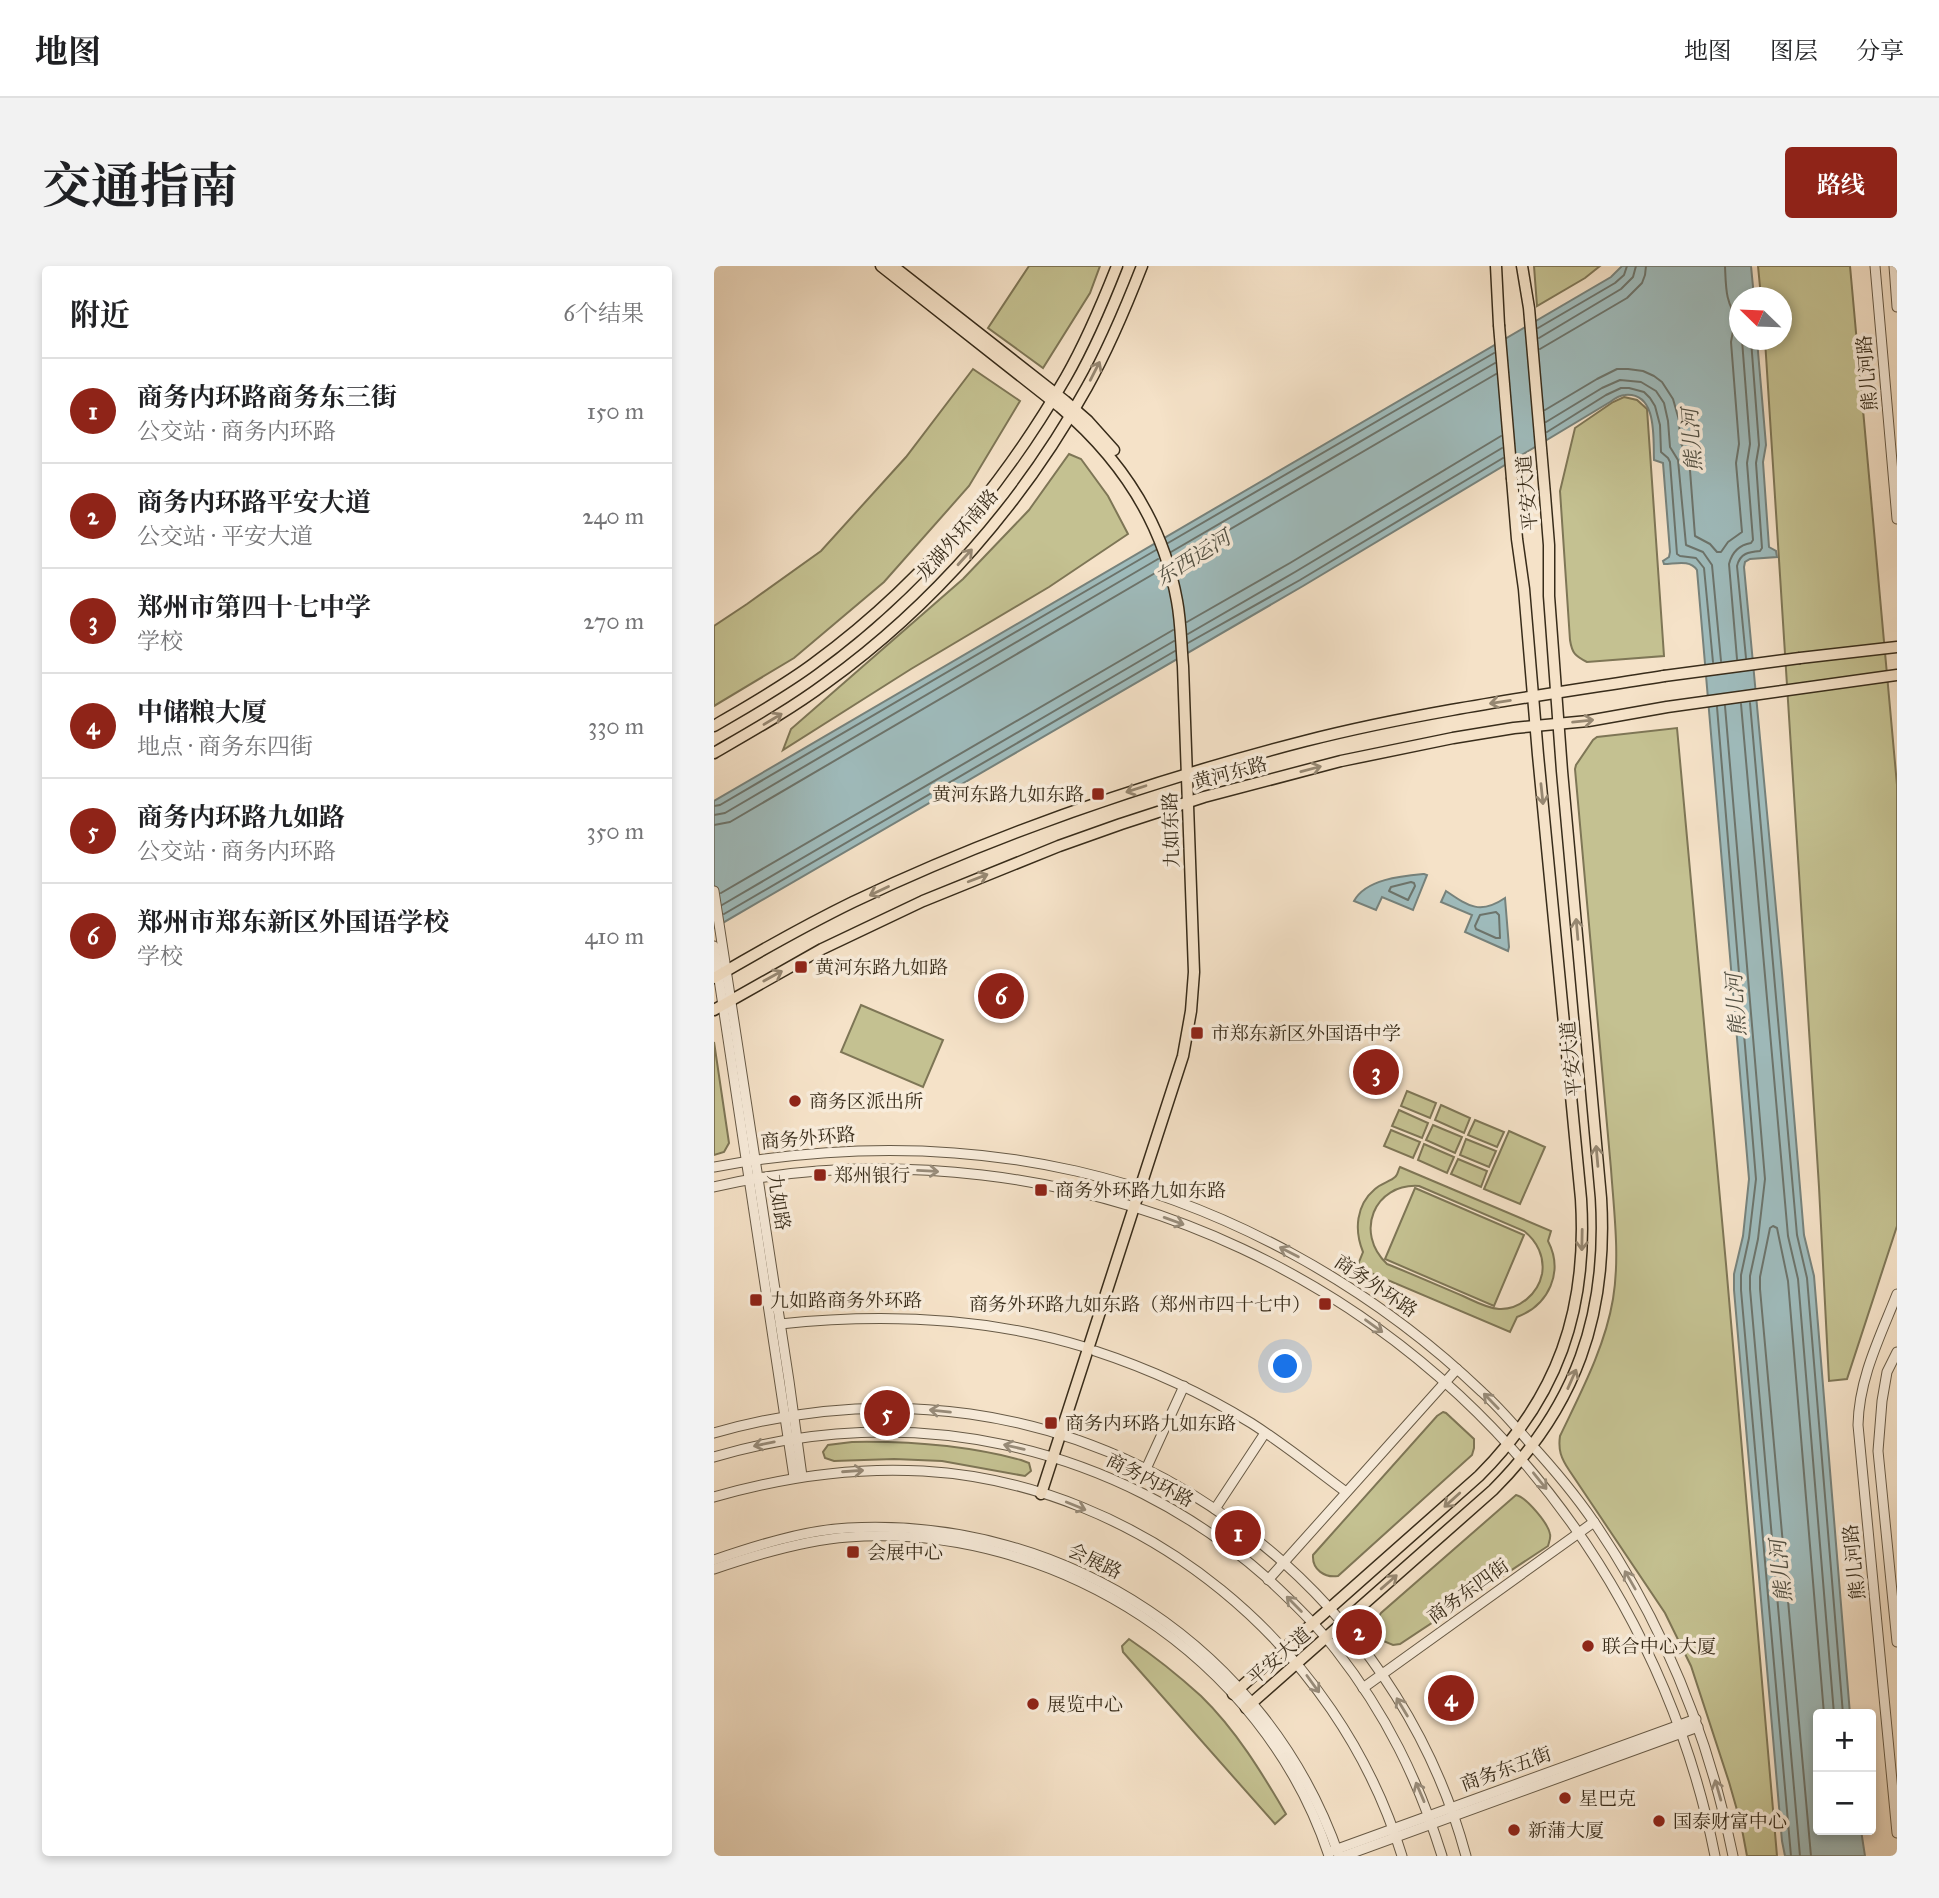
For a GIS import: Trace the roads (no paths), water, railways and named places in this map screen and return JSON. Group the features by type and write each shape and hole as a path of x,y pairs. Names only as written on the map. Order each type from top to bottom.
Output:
{"main road":[{"name":"九如东路","path":"881,266 1054,397"},
{"name":"九如东路","path":"893,266 1072,412 1114,461 1154,522 1166,556 1177,602 1187,670 1194,972 1191,1011 1183,1056 1143,1191 1045,1495"},
{"name":"龙湖外环南路","path":"714,726 814,663 890,600 940,550 1018,453 1054,397 1092,326 1117,266"},
{"name":"龙湖外环南路","path":"714,753 791,708 828,682 906,617 957,566 1037,466 1072,412 1113,336 1142,266"},
{"name":"平安大道","path":"1236,1691 1479,1476 1508,1446 1542,1396 1565,1343 1578,1290 1583,1237 1581,1199 1512,479 1496,266"},
{"name":"平安大道","path":"1249,1706 1493,1490 1522,1460 1559,1406 1584,1350 1592,1322 1602,1261 1601,1198 1556,693 1542,460 1529,308 1522,266"},
{"name":"黄河东路","path":"720,974 809,924 912,875 1049,820 1190,772 1335,734 1448,710 1664,676 1897,647"},
{"name":"黄河东路","path":"723,1005 822,949 923,901 1059,846 1191,801 1312,768 1453,738 1588,721 1897,675"}],"street":[{"name":"熊儿河路","path":"1875,266 1892,400 1897,519"},
{"path":"1894,266 1897,307"},
{"name":"九如路","path":"714,891 721,938 720,974"},
{"name":"九如路","path":"714,946 751,1160 790,1416"},
{"name":"商务外环路","path":"714,1167 751,1160 864,1150 958,1153 1052,1166 1104,1178 1225,1222 1307,1261 1382,1309 1457,1368 1484,1393 1547,1461 1594,1522 1623,1568 1680,1680 1697,1723 1724,1814 1733,1856"},
{"name":"商务外环路","path":"714,1186 824,1171 864,1170 956,1172 1049,1185 1137,1208 1228,1242 1298,1277 1371,1324 1472,1406 1540,1480 1579,1532 1644,1644 1680,1729 1707,1818 1715,1856"},
{"name":"九如路","path":"753,1179 780,1324 798,1477"},
{"name":"熊儿河路","path":"1897,1294 1866,1372 1859,1401 1858,1425 1897,1833"},
{"path":"780,1324 877,1317 942,1320 1033,1333 1092,1349 1214,1401 1265,1433 1346,1492"},
{"name":"熊儿河路","path":"1897,1353 1887,1372 1878,1451 1897,1642"},
{"path":"1268,1580 1457,1368"},
{"path":"1146,1469 1184,1387"},
{"path":"714,1433 790,1416 860,1409 929,1410 993,1418 1064,1436 1146,1469 1244,1529 1284,1562 1343,1622 1382,1675 1421,1741 1444,1790 1466,1856"},
{"name":"商务内环路","path":"714,1457 793,1439 861,1432 927,1433 979,1439 1057,1458 1104,1475 1153,1498 1213,1535 1268,1580 1326,1638 1363,1688 1401,1751 1442,1856"},
{"path":"1215,1509 1265,1433"},
{"path":"714,1497 798,1477 863,1470 924,1471 972,1477 1045,1495 1115,1522 1175,1556 1227,1595 1264,1628 1297,1663 1347,1733 1371,1777 1402,1856"},
{"name":"商务东四街","path":"1363,1688 1594,1522"},
{"name":"会展路","path":"714,1560 770,1543 847,1528 904,1528 976,1537 1018,1548 1080,1572 1156,1614 1189,1640 1236,1691 1249,1706 1303,1793 1335,1854"},
{"name":"会展路","path":"714,1569 772,1551 847,1537 903,1537 974,1545 1047,1568 1129,1607 1175,1640 1236,1691"},
{"name":"商务东五街","path":"1335,1854 1697,1723"}],"water":[{"path":"1622,266 1751,266 1753,287 1729,287 1729,350 1758,350 1766,445 1763,462 1769,547 1776,551 1777,557 1750,559 1745,562 1744,567 1804,1235 1814,1276 1850,1709 1813,1709 1813,1835 1862,1835 1865,1856 1785,1856 1782,1841 1734,1290 1734,1274 1743,1236 1749,1179 1697,570 1690,564 1664,564 1663,561 1669,557 1670,552 1663,463 1654,460 1652,419 1643,401 1636,396 1615,398 1303,586 714,928 714,801 1611,277"},
{"path":"1427,875 1413,910 1382,897 1376,910 1354,901 1376,883"},
{"path":"1446,891 1461,901 1481,907 1505,898 1508,951 1465,932 1472,915 1441,902"}],"place":[{"name":"黄河东路九如东路","path":"1098,794"},
{"name":"黄河东路九如路","path":"801,967"},
{"name":"郑州市郑东新区外国语学校","path":"1001,996"},
{"name":"市郑东新区外国语中学","path":"1197,1033"},
{"name":"郑州市第四十七中学","path":"1376,1072"},
{"name":"商务区派出所","path":"795,1101"},
{"name":"郑州银行","path":"820,1175"},
{"name":"商务外环路九如东路","path":"1041,1190"},
{"name":"九如路商务外环路","path":"756,1300"},
{"name":"商务外环路九如东路（郑州市四十七中）","path":"1325,1304"},
{"name":"商务内环路九如路","path":"887,1413"},
{"name":"商务内环路九如东路","path":"1051,1423"},
{"name":"商务内环路商务东三街","path":"1238,1533"},
{"name":"会展中心","path":"853,1552"},
{"name":"商务内环路平安大道","path":"1359,1632"},
{"name":"联合中心大厦","path":"1588,1646"},
{"name":"中储粮大厦","path":"1451,1698"},
{"name":"展览中心","path":"1033,1704"},
{"name":"星巴克","path":"1565,1798"},
{"name":"国泰财富中心","path":"1659,1821"},
{"name":"新蒲大厦","path":"1514,1830"}],"water label":[{"name":"熊儿河","path":"1692,440"},
{"name":"东西运河","path":"1193,558"},
{"name":"熊儿河","path":"1736,1005"},
{"name":"熊儿河","path":"1781,1571"}]}
